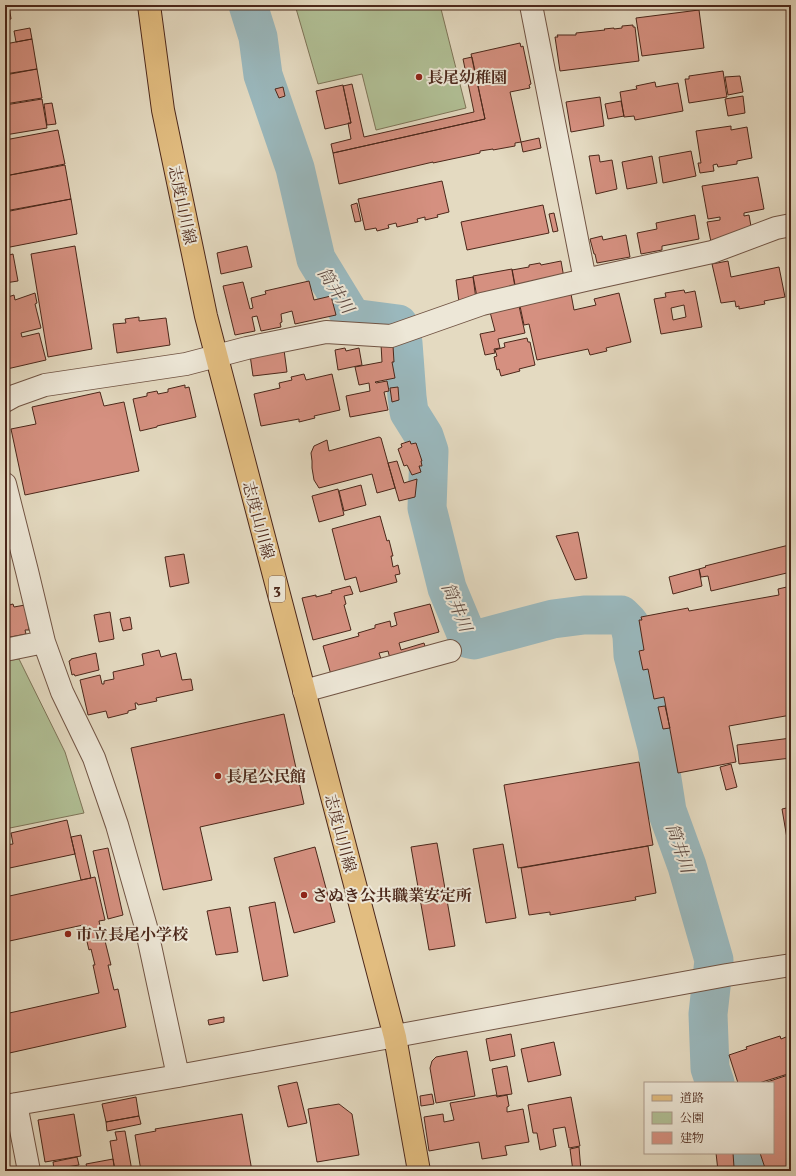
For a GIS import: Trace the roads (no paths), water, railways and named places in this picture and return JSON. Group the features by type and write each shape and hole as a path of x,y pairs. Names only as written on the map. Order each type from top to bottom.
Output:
{"main road":[{"name":"志度山川線","path":"149,5 163,110 206,316 395,1036 418,1171"}],"street":[{"path":"531,5 585,280"},
{"path":"5,401 14,396 45,385 186,364 326,332 391,336 482,304 712,252 776,228 791,225"},
{"path":"5,484 44,642 62,692 94,758 116,825 146,927 178,1076"},
{"path":"5,650 44,642"},
{"path":"304,691 450,651"},
{"path":"29,1171 10,1105 178,1076 727,975 791,966"}],"waterway":[{"name":"筒井川","path":"248,5 258,37 263,75 295,168 316,259 352,318 398,324 403,343 409,412 424,436 429,451 427,508 447,588 467,636 469,639 474,640 553,619 584,615 621,615 629,623 632,636 633,655 657,747 667,811 687,866 714,960 708,1014 710,1068 715,1082"},
{"name":"筒井川","path":"744,1154 751,1171"}],"place":[{"name":"長尾幼稚園","path":"419,77"},
{"name":"長尾公民館","path":"218,776"},
{"name":"さぬき公共職業安定所","path":"304,895"},
{"name":"市立長尾小学校","path":"68,934"}]}
